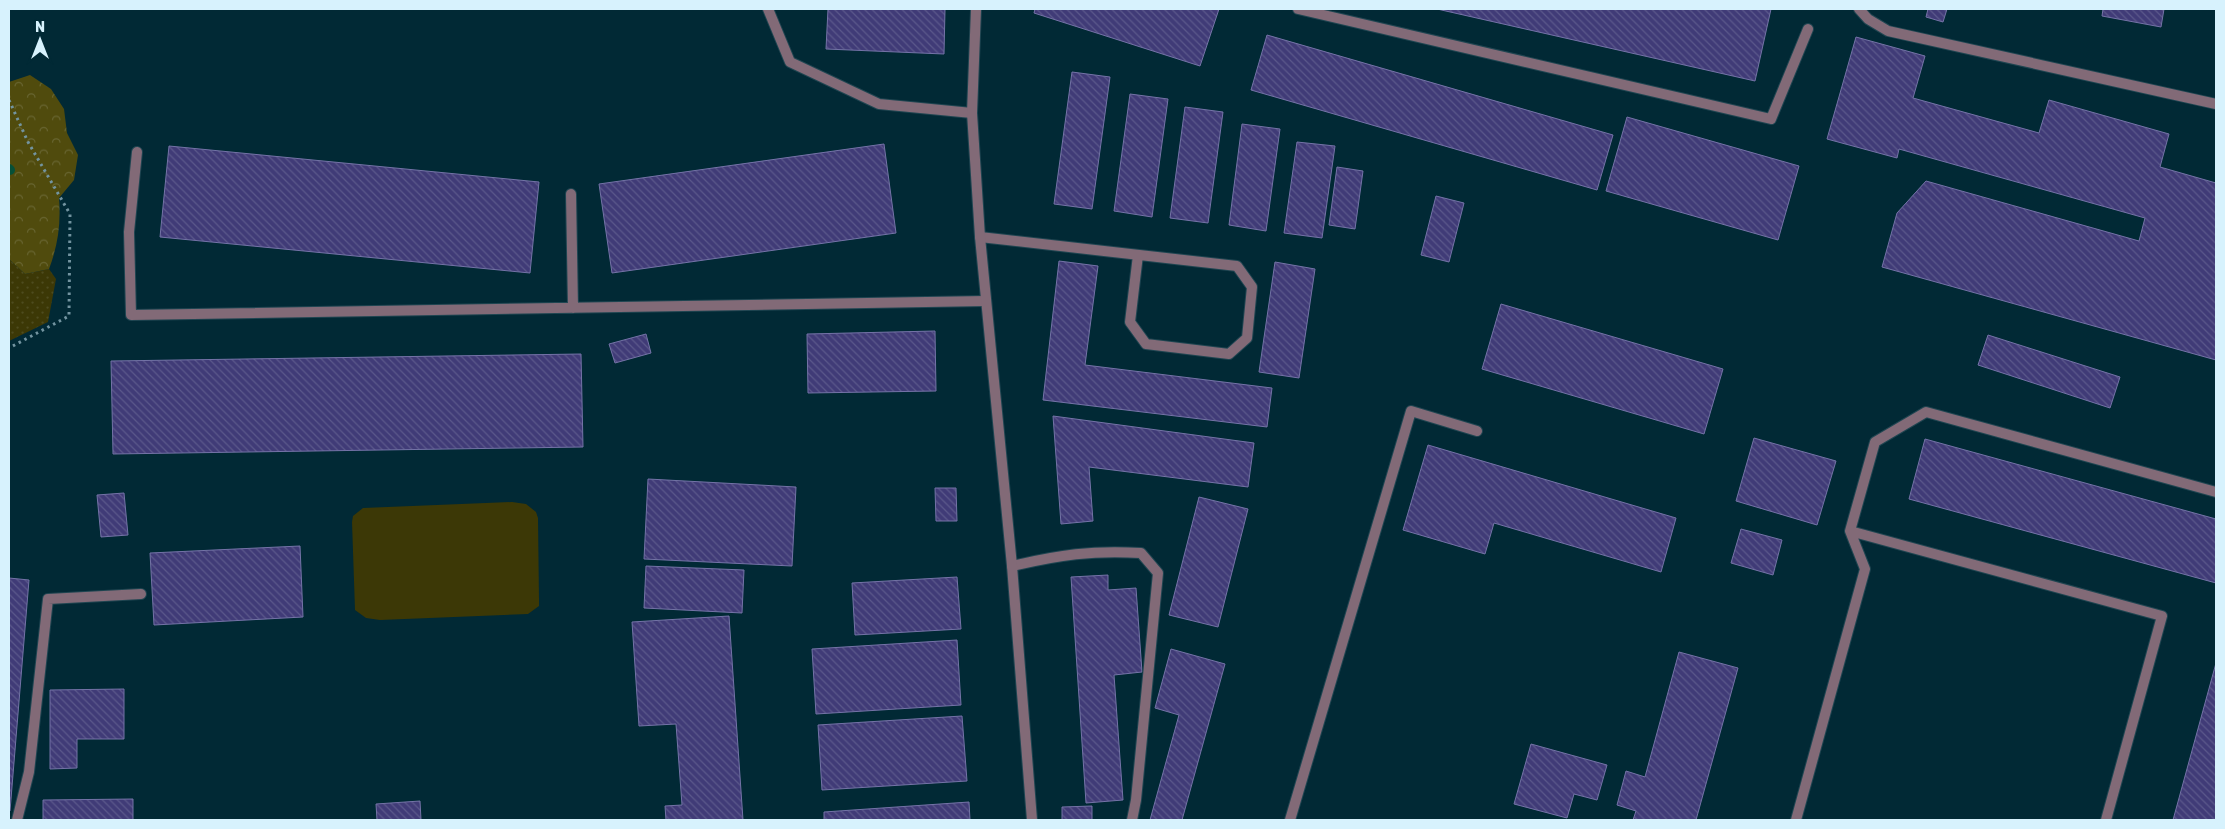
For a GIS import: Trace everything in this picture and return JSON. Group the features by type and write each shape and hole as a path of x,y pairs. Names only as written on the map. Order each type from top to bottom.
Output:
{"street":[{"path":"768,9 790,62 879,104 972,113"},
{"path":"976,9 972,113 980,236 1012,566 1032,820"},
{"path":"1298,9 1771,119 1808,29"},
{"path":"1858,9 1888,31 2216,104"},
{"path":"137,152 129,232 130,315 986,301"},
{"path":"571,194 573,308"},
{"path":"980,236 1237,266 1252,287 1247,338 1229,354 1146,344 1130,322 1138,255"},
{"path":"1290,820 1411,411 1476,431"},
{"path":"1796,820 1865,569 1850,530 1875,442 1926,412 2216,492"},
{"path":"1850,530 2162,616 2106,820"},
{"path":"1012,566 1063,554 1103,550 1141,553 1158,573 1136,800 1132,820"},
{"path":"17,820 29,772 48,598 141,594"}],"path":[{"path":"9,100 28,142 70,214 69,316 9,348"}],"shaded area":[{"path":"9,259 25,274 49,269 56,279 48,322 9,341"},
{"path":"512,502 526,504 536,512 538,518 539,606 528,614 380,620 366,618 355,610 352,522 353,516 363,508"}],"green space":[{"path":"30,75 51,89 64,109 67,133 78,155 74,180 59,198 60,217 58,234 49,269 25,274 9,259 9,82"}],"building":[{"path":"828,9 945,9 944,54 826,49"},
{"path":"1035,9 1219,9 1200,66 1034,13"},
{"path":"1437,9 1771,9 1755,81"},
{"path":"1928,9 1947,9 1943,22 1926,17"},
{"path":"2103,9 2164,9 2161,27 2102,16"},
{"path":"1267,35 1613,135 1597,190 1251,90"},
{"path":"1856,37 1925,56 1913,98 2039,133 2049,100 2169,134 2160,167 2216,183 2216,360 1882,267 1897,213 1926,181 2139,241 2145,218 1899,149 1897,158 1827,139"},
{"path":"1072,72 1110,77 1092,209 1054,204"},
{"path":"1130,94 1168,99 1152,217 1114,211"},
{"path":"1185,107 1223,112 1208,223 1170,218"},
{"path":"1627,117 1799,166 1778,240 1606,191"},
{"path":"1242,124 1280,129 1266,231 1229,225"},
{"path":"1297,142 1335,146 1322,238 1284,233"},
{"path":"884,144 896,233 612,273 599,184"},
{"path":"169,146 539,182 530,273 160,237"},
{"path":"1337,167 1363,171 1355,229 1329,225"},
{"path":"1436,196 1464,203 1449,262 1421,255"},
{"path":"1059,261 1098,266 1085,365 1272,388 1267,427 1043,400"},
{"path":"1275,262 1315,269 1299,378 1259,372"},
{"path":"1501,304 1723,369 1704,434 1482,369"},
{"path":"935,331 936,391 808,393 807,334"},
{"path":"646,334 651,353 615,363 609,344"},
{"path":"1988,335 2120,377 2110,408 1978,365"},
{"path":"581,354 583,447 113,454 111,361"},
{"path":"1053,416 1254,443 1248,487 1089,467 1093,521 1061,524"},
{"path":"1754,438 1836,461 1817,525 1736,501"},
{"path":"1925,439 2216,519 2216,583 1909,499"},
{"path":"1428,445 1676,518 1661,572 1494,523 1485,554 1403,530"},
{"path":"648,479 796,487 792,566 644,559"},
{"path":"935,488 956,488 957,521 936,521"},
{"path":"124,493 128,535 101,537 97,495"},
{"path":"1199,497 1248,509 1218,627 1169,615"},
{"path":"1741,529 1782,540 1773,575 1731,563"},
{"path":"300,546 303,617 154,625 150,553"},
{"path":"646,566 744,570 742,613 644,608"},
{"path":"1108,575 1108,590 1136,588 1142,672 1114,675 1123,800 1086,803 1071,577"},
{"path":"957,577 961,629 855,635 852,583"},
{"path":"9,578 29,580 10,811 9,811"},
{"path":"729,616 743,820 666,820 665,806 682,805 676,724 639,726 632,622"},
{"path":"957,640 961,705 816,714 812,649"},
{"path":"1171,649 1225,664 1182,820 1150,820 1179,715 1155,708"},
{"path":"1679,652 1738,668 1696,820 1633,820 1636,811 1617,805 1626,771 1645,777"},
{"path":"2216,663 2216,820 2173,820"},
{"path":"124,689 124,739 77,739 77,768 50,769 50,690"},
{"path":"962,716 967,781 822,790 818,725"},
{"path":"1531,744 1607,765 1597,800 1574,794 1567,818 1514,804"},
{"path":"133,799 133,820 43,820 43,800"},
{"path":"420,801 421,820 377,820 376,804"},
{"path":"969,802 970,820 824,820 824,812"},
{"path":"1092,806 1092,820 1062,820 1062,807"}]}
